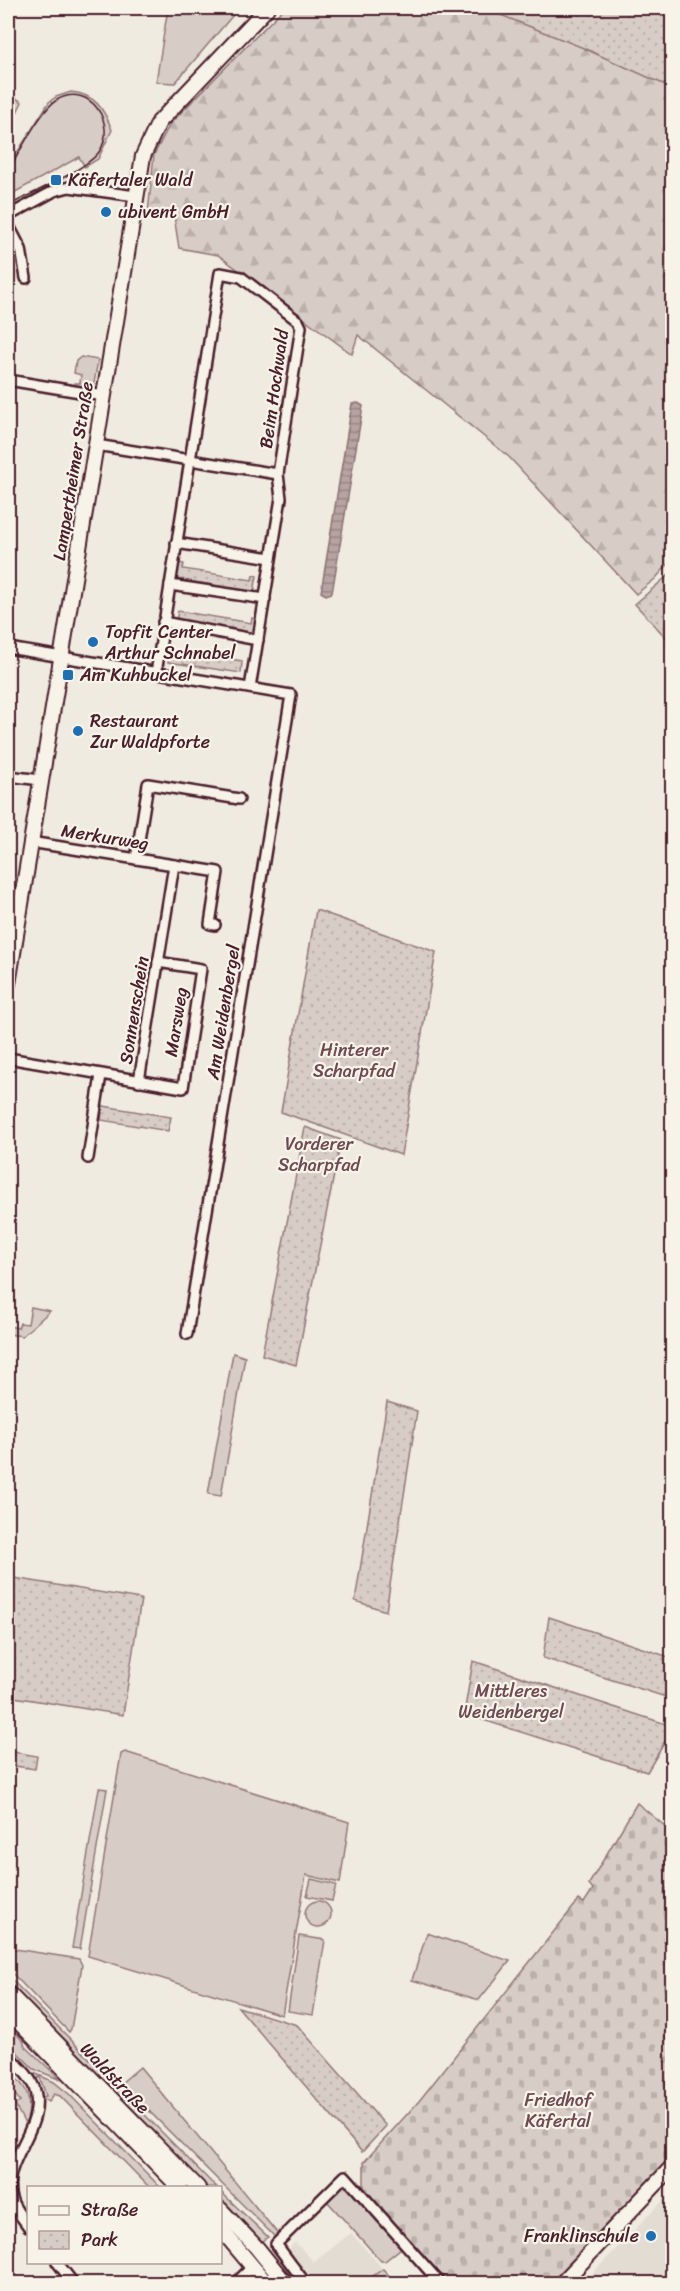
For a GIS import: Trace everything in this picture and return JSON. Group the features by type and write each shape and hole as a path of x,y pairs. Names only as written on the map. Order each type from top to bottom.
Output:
{"street":[{"name":"Lampertheimer Straße","path":"8,984 14,902 30,842 41,780 143,156 159,122 267,8"},
{"path":"8,216 54,191 69,187 136,196"},
{"path":"8,224 21,249 27,278"},
{"name":"Beim Hochwald","path":"96,445 278,474 301,327 298,321 241,277 220,273 188,459"},
{"path":"8,380 104,396"},
{"path":"156,673 188,459"},
{"path":"8,648 250,688 281,498 278,474"},
{"path":"176,543 271,558"},
{"path":"170,585 265,600"},
{"path":"163,622 258,640"},
{"name":"Am Weidenbergel","path":"188,1334 291,695 250,688"},
{"path":"8,776 41,780"},
{"path":"136,859 148,784 239,799"},
{"name":"Merkurweg","path":"30,842 218,872 210,924 215,925"},
{"name":"Sonnenschein","path":"139,1081 174,865"},
{"name":"Marsweg","path":"158,962 201,969 183,1088"},
{"name":"Sonnenschein","path":"8,1058 183,1088"},
{"name":"Sonnenschein","path":"88,1158 101,1075"},
{"name":"Waldstraße","path":"8,1993 197,2186"},
{"name":"Waldstraße","path":"8,2011 179,2186"},
{"path":"8,2055 28,2075 36,2095 35,2119 13,2167 9,2185 15,2207 27,2225"},
{"path":"561,2283 672,2167"},
{"path":"306,2283 276,2244 345,2176 441,2283"},
{"path":"222,2212 286,2283"},
{"path":"222,2230 267,2283"},
{"path":"59,2264 74,2283"},
{"path":"235,2283 253,2266 271,2264"}],"shaded area":[{"path":"358,403 363,406 332,593 326,595 321,592 352,404"},
{"name":"Franklinschule","path":"672,2191 672,2283 589,2283 586,2280"},
{"path":"351,2233 383,2269 363,2283 311,2283 287,2251 295,2242 314,2262"}],"green space":[{"path":"168,8 239,8 175,83 156,82"},
{"path":"284,8 672,8 672,560 655,579 636,594 509,457 358,335 352,354 218,255 179,248 174,216 148,213 154,155 170,124"},
{"path":"483,8 672,8 672,88 581,47"},
{"path":"71,92 92,99 106,115 112,130 98,159 85,167 79,157 8,196 8,167 49,102"},
{"path":"8,93 22,102 8,131"},
{"path":"81,357 98,360 93,389 75,387 75,383 80,383 81,375 74,373 76,361"},
{"path":"179,563 184,564 183,569 252,580 253,575 257,576 254,592 176,579"},
{"path":"672,572 672,644 635,604"},
{"path":"178,611 251,623 252,618 256,619 254,635 176,622"},
{"path":"170,650 242,661 241,673 168,662"},
{"name":"Hinterer Scharpfad","path":"316,910 436,952 401,1155 281,1112"},
{"path":"103,1106 171,1117 168,1131 101,1120"},
{"name":"Vorderer Scharpfad","path":"305,1127 341,1140 296,1365 262,1355"},
{"path":"31,1307 50,1311 22,1336 8,1334 8,1326 18,1328 20,1323 28,1324"},
{"path":"233,1353 245,1357 221,1496 208,1494"},
{"path":"387,1402 417,1411 386,1611 355,1601"},
{"path":"8,1577 141,1599 123,1715 8,1696"},
{"path":"549,1617 672,1658 672,1699 543,1658"},
{"name":"Mittleres Weidenbergel","path":"473,1661 672,1726 672,1730 647,1772 464,1714"},
{"path":"8,1751 37,1756 35,1769 8,1765"},
{"path":"125,1752 349,1822 340,1883 306,1875 282,2015 88,1956 121,1754"},
{"path":"99,1788 107,1789 80,1949 72,1948"},
{"name":"Friedhof Käfertal","path":"637,1803 672,1832 672,2156 551,2283 446,2283 364,2188 364,2162 419,2101 579,1900 584,1903 593,1889 589,1884"},
{"path":"311,1879 336,1885 332,1901 307,1896"},
{"path":"318,1901 327,1905 331,1914 327,1923 318,1927 309,1923 305,1914 309,1905"},
{"path":"427,1933 510,1961 479,2000 412,1980"},
{"path":"299,1936 325,1940 313,2015 288,2011"},
{"path":"8,1948 79,1959 82,1965 69,2032 8,1969"},
{"path":"8,1976 216,2186 203,2186 8,1987"},
{"path":"238,2007 297,2025 386,2126 362,2152"},
{"path":"8,2025 24,2042 24,2045 61,2080 34,2069 8,2043"},
{"path":"140,2067 278,2234 275,2237 121,2083"},
{"path":"8,2070 27,2093 29,2111 25,2124 15,2105 20,2101 8,2085"},
{"path":"34,2073 54,2082 69,2094 159,2186 148,2186 60,2096 54,2094 49,2102 42,2097 46,2096 40,2077 36,2079"},
{"path":"345,2184 349,2185 402,2244 401,2248 385,2261 381,2261 327,2201"},
{"path":"222,2193 268,2237 259,2243 222,2204"},
{"path":"383,2269 396,2283 363,2283"}],"tram line":[{"path":"8,172 37,122 57,100 69,96 80,96 90,101 98,109 105,130 104,141 99,152 70,174 8,206"}],"place":[{"name":"Käfertaler Wald","path":"56,180"},
{"name":"ubivent GmbH","path":"106,212"},
{"name":"Topfit Center Arthur Schnabel","path":"93,642"},
{"name":"Am Kuhbuckel","path":"68,675"},
{"name":"Restaurant Zur Waldpforte","path":"78,731"},
{"name":"Franklinschule","path":"651,2236"}]}
